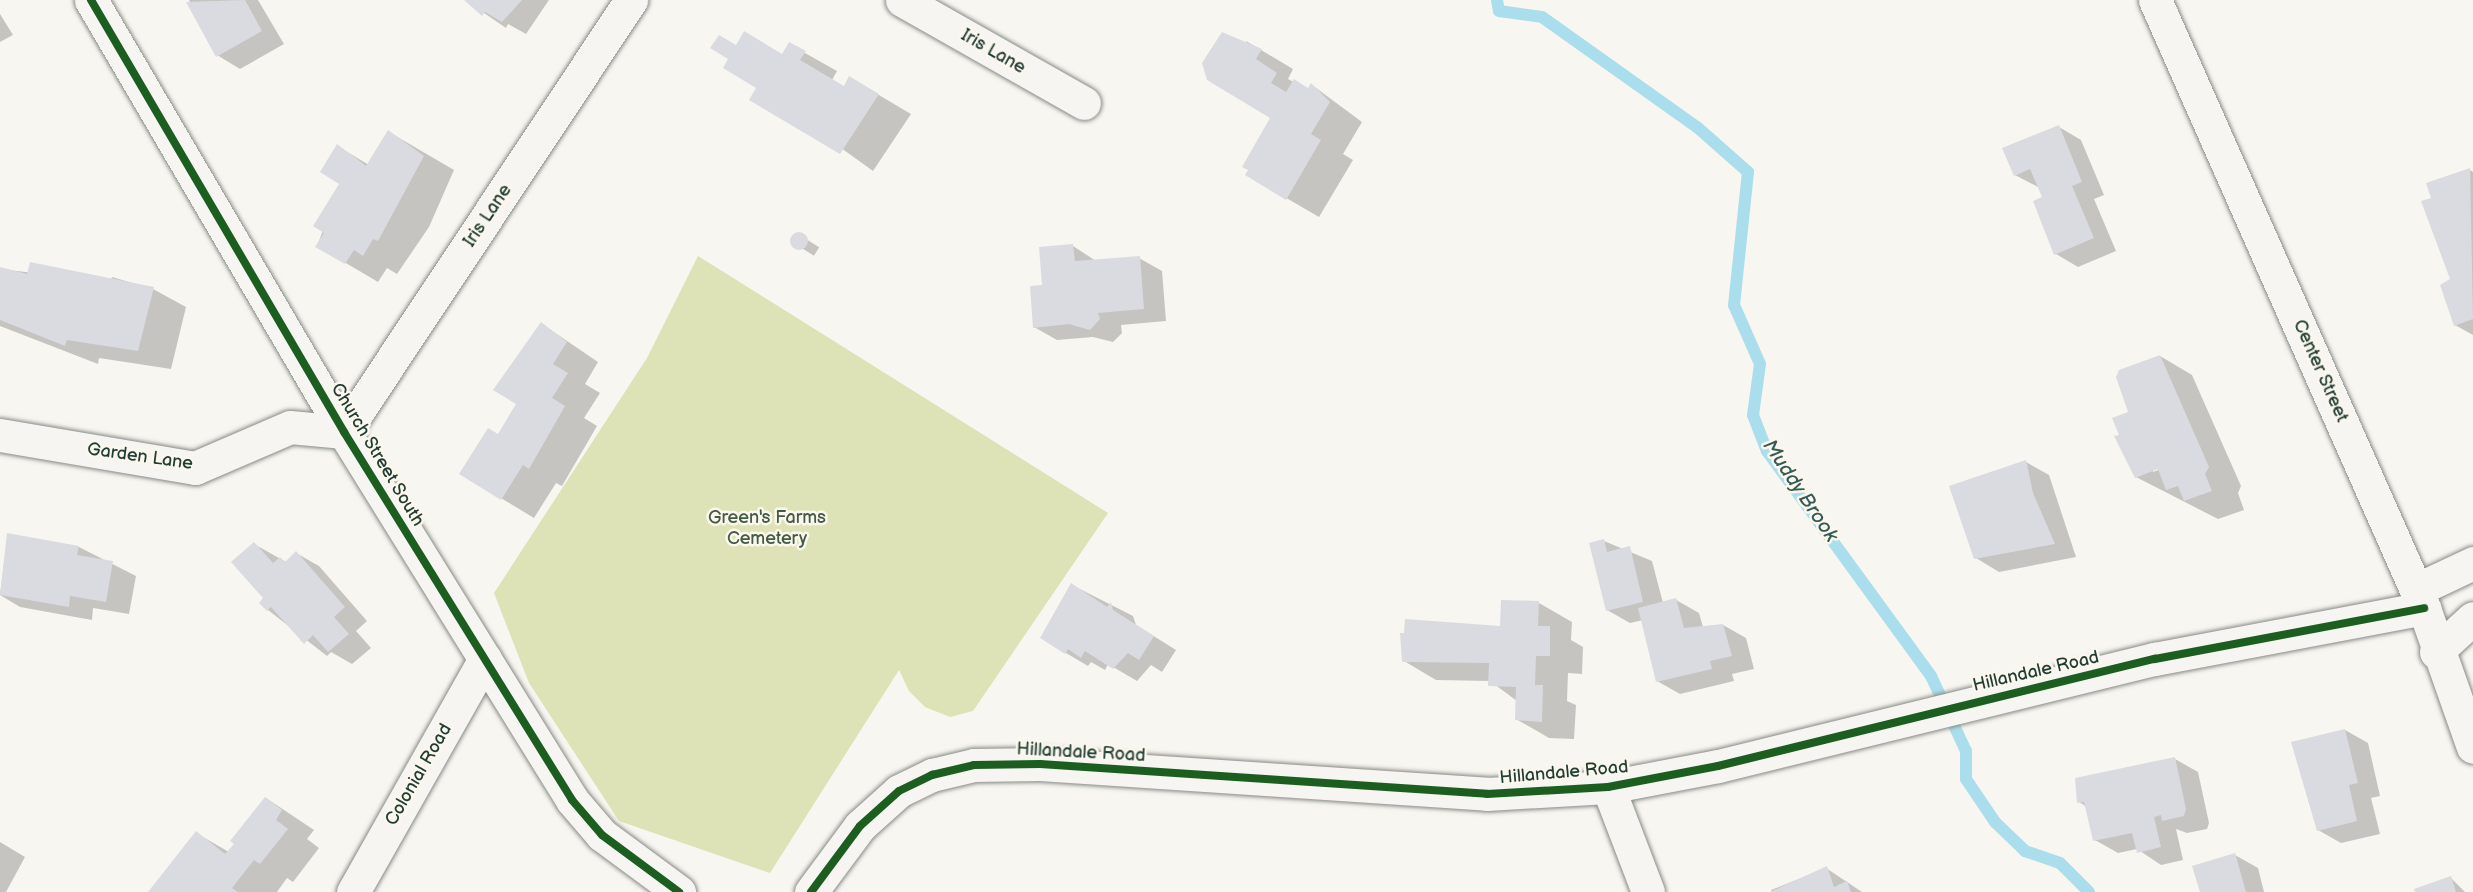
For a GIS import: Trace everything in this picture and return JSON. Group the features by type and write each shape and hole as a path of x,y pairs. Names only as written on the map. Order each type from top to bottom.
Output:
{"street":[{"name":"Church Street South","path":"91,0 344,432 572,800 602,835 679,892"},
{"name":"Iris Lane","path":"344,432 631,0"},
{"name":"Iris Lane","path":"902,0 1084,103"},
{"name":"Center Street","path":"2155,0 2420,599 2436,652 2473,747"},
{"name":"Garden Lane","path":"0,435 195,468 290,427 344,432"},
{"name":"Hillandale Road","path":"811,892 860,826 899,791 932,775 974,765 1040,764 1487,794 1608,787 1718,766 1904,718 2420,599 2473,563"},
{"path":"2436,652 2473,618"},
{"name":"Colonial Road","path":"353,892 485,659"},
{"path":"1608,787 1648,892"}],"green space":[{"name":"Green's Farms Cemetery","path":"698,256 1108,513 973,711 950,717 925,707 909,691 899,670 770,873 619,821 529,683 494,593 647,358"}],"building":[{"path":"245,0 262,31 216,57 186,2"},
{"path":"464,0 522,0 502,22 485,12 482,16"},
{"path":"744,31 782,54 789,42 806,51 800,60 844,86 849,76 879,94 840,154 749,100 756,88 723,68 728,59 710,48 719,35 736,45"},
{"path":"1222,32 1262,49 1256,59 1277,73 1271,83 1286,92 1294,79 1308,88 1311,83 1330,102 1311,134 1321,140 1286,200 1245,175 1248,170 1242,167 1270,118 1207,80 1202,63"},
{"path":"2059,125 2082,182 2072,186 2094,238 2054,255 2033,201 2042,197 2030,169 2014,176 2002,148"},
{"path":"388,130 424,156 378,241 373,239 363,256 354,250 345,264 315,247 324,233 313,226 339,184 320,172 337,144 366,166"},
{"path":"2470,168 2473,319 2454,326 2440,285 2450,279 2421,201 2431,198 2426,183"},
{"path":"799,232 805,235 808,241 805,247 799,250 793,247 790,241 793,235"},
{"path":"1073,244 1075,261 1140,256 1144,309 1098,313 1100,319 1090,330 1069,324 1033,328 1030,286 1042,285 1039,247"},
{"path":"30,262 154,287 138,351 67,340 65,346 0,320 0,267 27,274"},
{"path":"541,322 567,342 553,364 568,373 552,398 565,406 529,469 523,465 501,500 459,474 488,428 498,434 516,404 493,390"},
{"path":"2160,355 2209,467 2205,474 2212,491 2184,501 2178,486 2166,490 2158,469 2135,478 2114,436 2119,435 2112,418 2128,412 2116,377 2119,370"},
{"path":"2026,460 2033,493 2055,544 1974,559 1949,486"},
{"path":"7,533 79,546 77,555 113,561 106,602 70,596 69,607 0,595"},
{"path":"1604,539 1607,552 1630,546 1643,602 1606,611 1589,543"},
{"path":"254,542 273,563 280,557 285,562 296,551 345,607 334,617 349,634 328,652 313,635 304,644 271,607 267,611 259,603 263,598 231,562"},
{"path":"1071,583 1107,607 1111,602 1113,610 1154,636 1139,660 1128,653 1113,669 1085,651 1081,658 1068,649 1065,654 1040,638"},
{"path":"1676,598 1684,628 1723,624 1732,656 1710,661 1712,669 1656,682 1638,608"},
{"path":"1501,600 1539,601 1538,626 1550,626 1550,656 1536,656 1535,685 1543,685 1542,722 1515,720 1516,687 1488,686 1489,663 1402,662 1400,633 1404,633 1405,619 1500,626"},
{"path":"2345,729 2358,783 2349,785 2357,821 2317,831 2291,742"},
{"path":"2175,757 2186,809 2184,816 2162,821 2161,815 2154,817 2161,847 2137,853 2132,833 2093,841 2084,802 2077,803 2075,778"},
{"path":"265,797 282,810 276,820 288,829 260,864 254,860 232,888 238,892 148,892 196,831 225,854 234,844 230,841"},
{"path":"2235,853 2246,892 2200,892 2192,866"},
{"path":"1827,866 1834,887 1847,881 1851,892 1770,892"},
{"path":"2451,876 2456,892 2415,892 2414,889"}],"waterway":[{"name":"Muddy Brook","path":"1497,0 1499,11 1542,17 1697,127 1748,172 1734,305 1760,364 1753,415 1767,451 1931,676 1966,751 1966,779 1995,822 2025,851 2060,863 2089,892"}],"cycle path":[{"path":"91,0 344,432 572,800 602,835 679,892"},
{"path":"811,892 860,826 899,791 932,775 974,765 1040,764 1487,794 1608,787 1718,766 2155,659 2424,608"}]}
